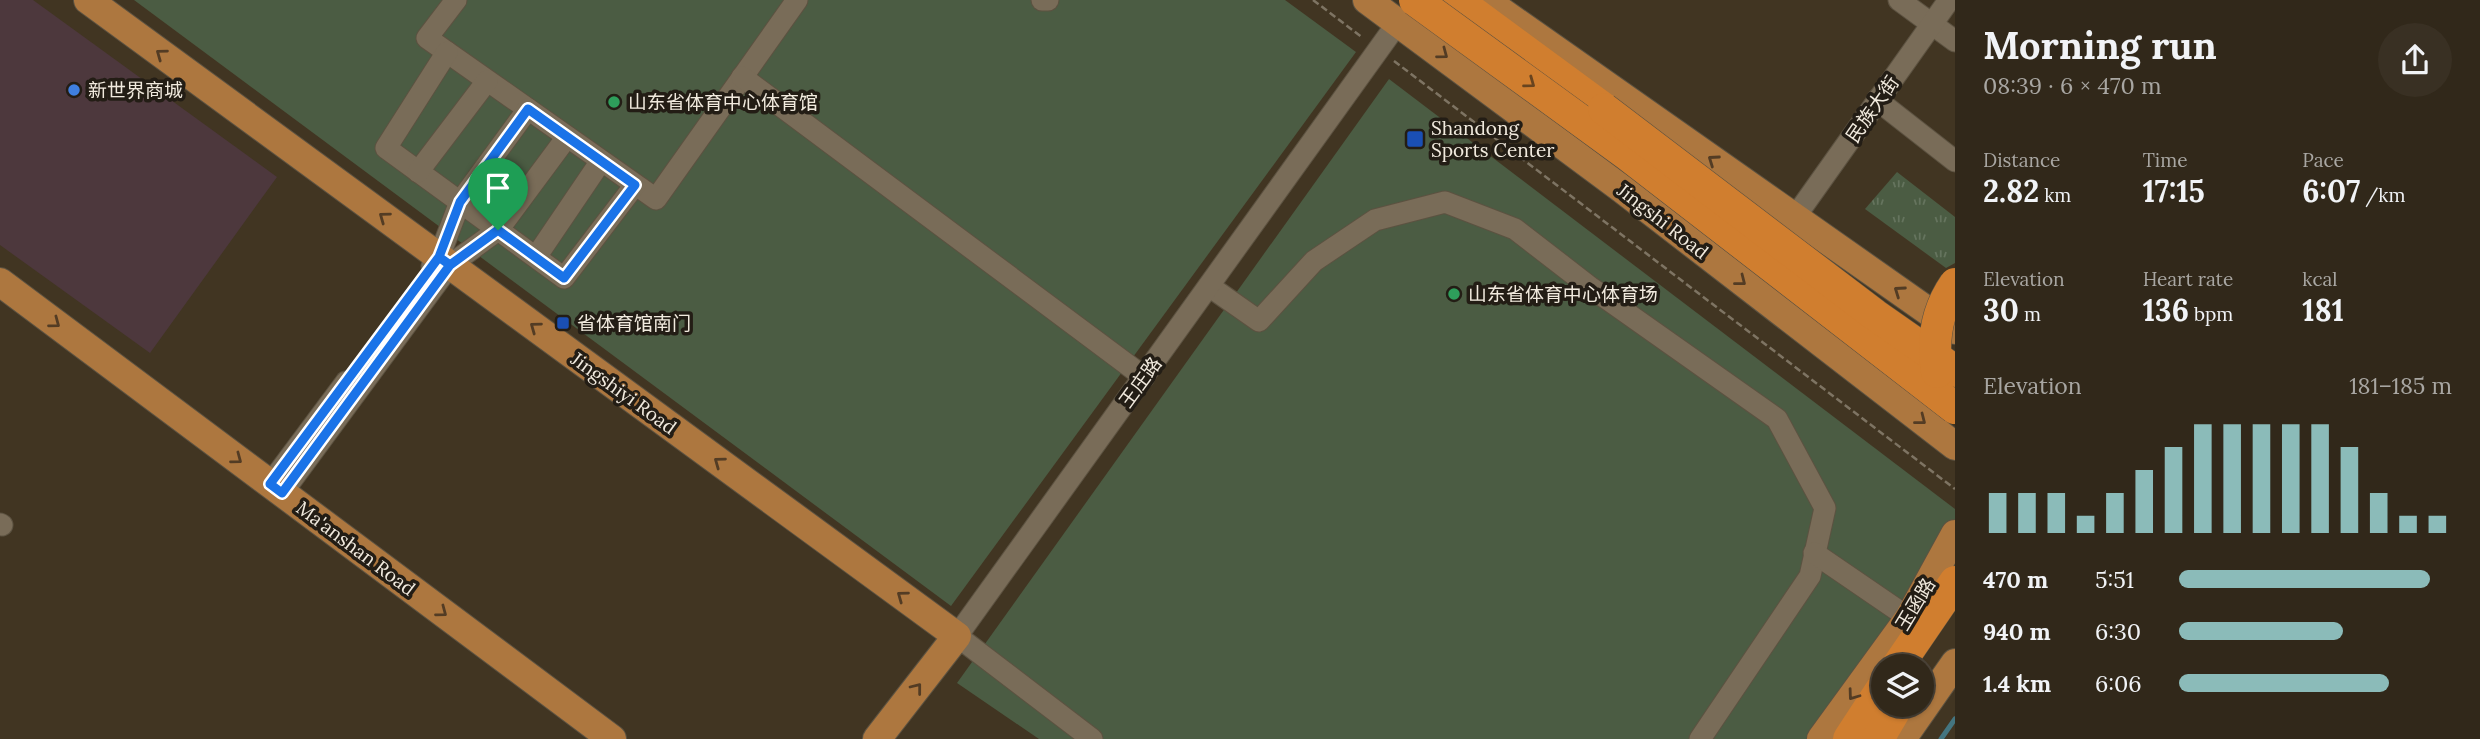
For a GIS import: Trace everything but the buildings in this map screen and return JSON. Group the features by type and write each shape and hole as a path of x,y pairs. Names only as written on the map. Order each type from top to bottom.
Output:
{"highway":[{"path":"1455,0 1604,109 1875,315 1955,371"},
{"name":"Jingshi Road","path":"1407,10 1628,155 1955,406"},
{"path":"1955,284 1939,314 1934,356 1938,377 1955,406"},
{"path":"1875,315 1910,330 1955,333"},
{"path":"1906,654 1955,582"},
{"path":"1930,654 1955,615"},
{"path":"1849,739 1871,705"},
{"path":"1878,739 1891,717"}],"main road":[{"name":"Jingshi Road","path":"1367,0 1407,10 1783,314 1955,446"},
{"path":"1485,0 1955,333"},
{"name":"Jingshiyi Road","path":"100,4 444,261 957,636"},
{"path":"1783,314 1806,324 1826,328 1848,319 1855,306 1855,285 1833,245"},
{"name":"Ma'anshan Road","path":"0,282 600,735"},
{"name":"玉函路","path":"1821,739 1909,618 1955,534"},
{"name":"王庄路","path":"877,739 957,636"},
{"path":"1902,739 1955,663"}],"street":[{"path":"456,0 427,38 656,200 797,0"},
{"path":"1042,0 1048,0"},
{"path":"1899,0 1955,41"},
{"name":"民族大街","path":"1794,217 1949,0"},
{"name":"王庄路","path":"957,636 1407,10"},
{"path":"447,52 386,148 564,278 635,185"},
{"path":"743,77 1144,377"},
{"path":"418,172 488,81"},
{"path":"1877,100 1955,161"},
{"path":"276,489 444,261 460,202 528,109"},
{"path":"444,261 498,230 567,137"},
{"path":"536,257 601,161"},
{"path":"1209,286 1259,321 1314,261 1375,220 1445,202 1515,229 1590,287 1777,419 1825,508 1810,576 1700,739"},
{"path":"1814,553 1909,618"},
{"path":"957,636 1092,739"}],"path":[{"path":"1313,0 1590,208 1955,489"}],"shaded area":[{"name":"新世界商城","path":"0,0 33,0 277,177 150,353 0,245"}],"green space":[{"path":"134,0 1285,0 1356,52 951,606"},
{"name":"山东省体育中心体育场","path":"1389,79 1955,509 1955,527 1807,739 1039,739 957,683"},
{"path":"1897,172 1955,217 1955,263 1946,268 1865,209"}],"waterway":[{"path":"1941,739 1955,719"}],"place":[{"name":"新世界商城","path":"74,90"},
{"name":"山东省体育中心体育馆","path":"614,102"},
{"name":"Shandong Sports Center","path":"1415,139"},
{"name":"山东省体育中心体育场","path":"1454,294"},
{"name":"省体育馆南门","path":"563,323"}],"route":[{"path":"498,230 450,265 439,257 270,484 282,493 450,265 439,257 460,202 528,109 635,185 564,278 498,230"}]}
